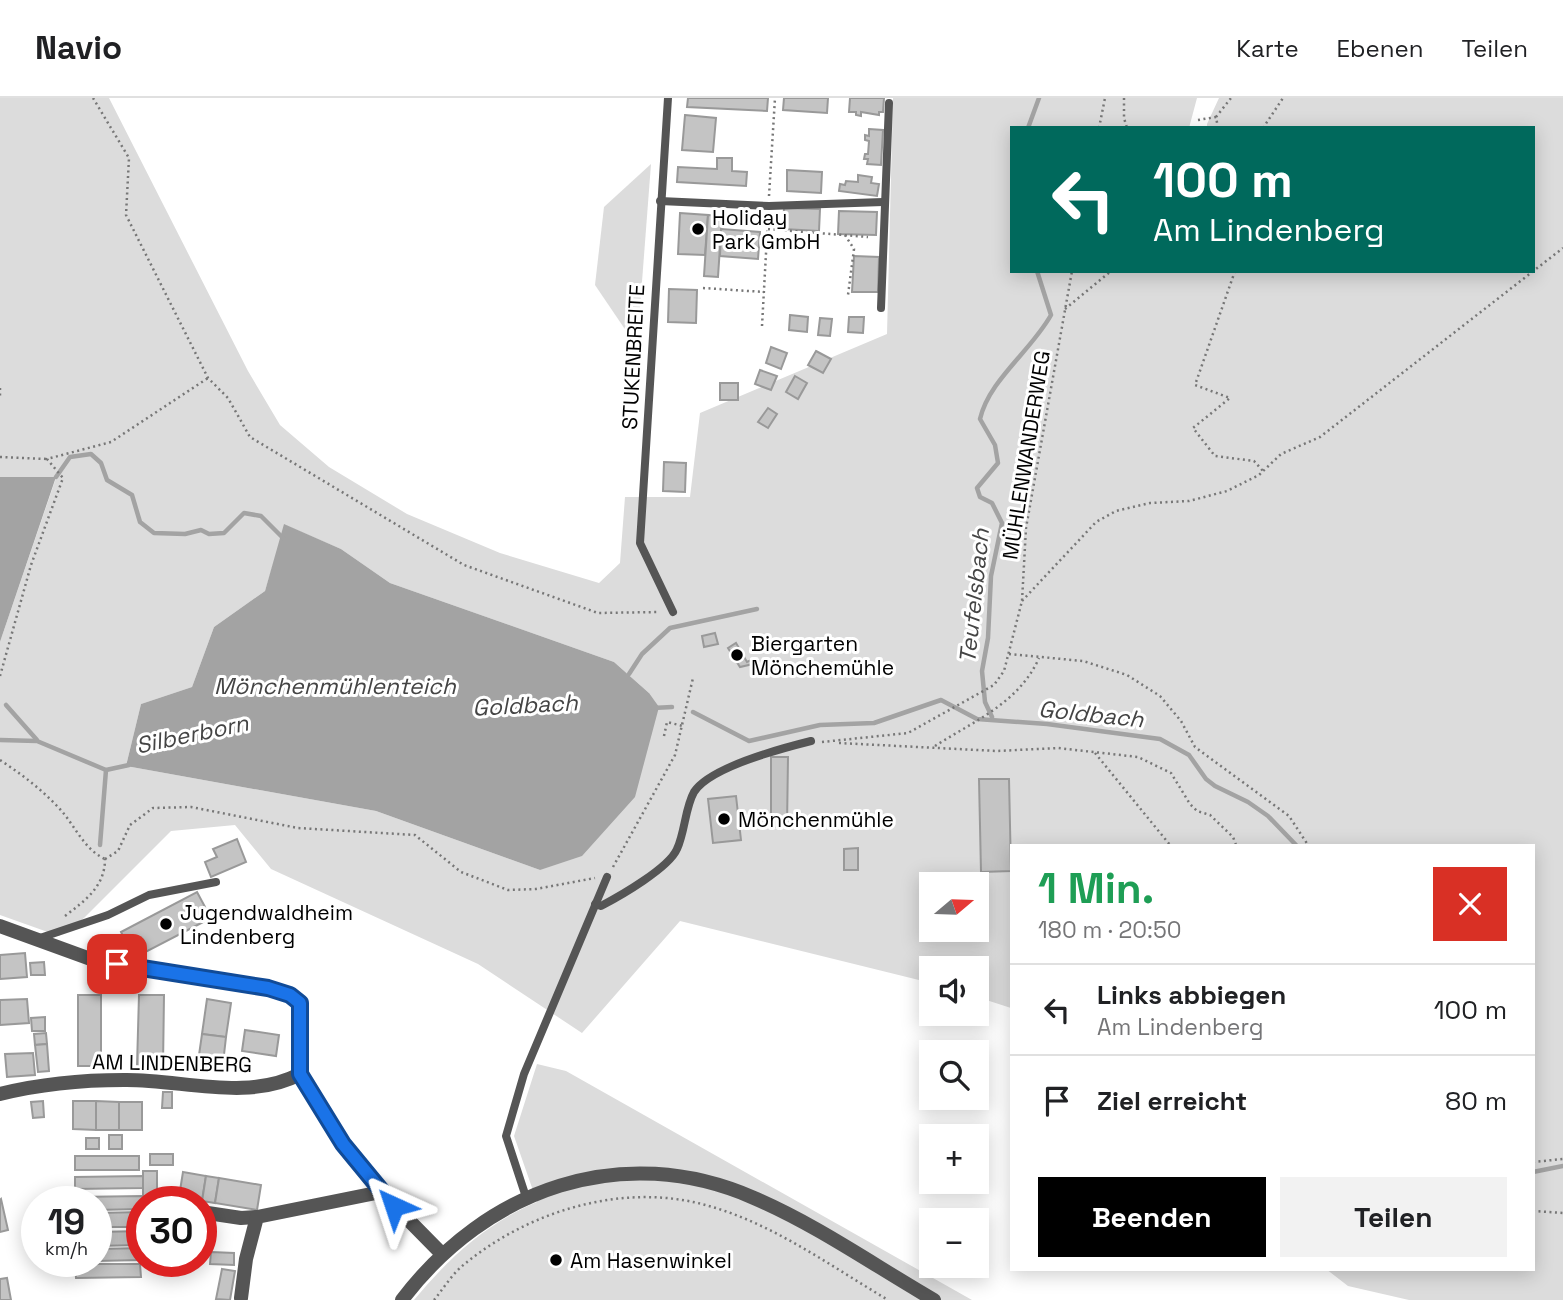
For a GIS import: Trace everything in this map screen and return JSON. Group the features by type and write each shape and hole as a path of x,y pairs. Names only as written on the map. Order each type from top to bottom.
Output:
{"street":[{"path":"0,926 96,961 268,988 290,995 300,1003 302,1016 300,1074 343,1144 381,1192 441,1253"},
{"name":"AM LINDENBERG","path":"0,1094 56,1084 125,1080 233,1088 279,1083 300,1074"},
{"path":"402,1300 441,1253 491,1216 526,1197 570,1182 612,1175 672,1175 714,1184 774,1207 934,1300"},
{"path":"217,1214 257,1217 381,1192"},
{"path":"242,1298 246,1259 257,1217"}],"lane":[{"name":"STUKENBREITE","path":"668,98 640,543 673,612"},
{"path":"881,308 883,202 889,103"},
{"path":"660,201 769,206 883,202"},
{"path":"595,904 601,906 637,886 677,852 694,792 710,779 760,753 811,741"},
{"path":"526,1197 506,1136 524,1074 607,877"},
{"path":"34,940 108,915 149,895 216,882"}],"path":[{"path":"93,98 130,158 126,215 208,378 228,398 250,437 464,565 598,613 673,612"},
{"path":"762,326 775,98"},
{"path":"1099,126 1105,98"},
{"path":"1124,98 1124,118 1127,126"},
{"path":"1198,120 1216,117 1231,98"},
{"path":"1264,126 1283,98"},
{"path":"1216,117 1218,126"},
{"path":"768,229 868,237"},
{"path":"845,235 854,249 848,295"},
{"path":"1535,270 1563,248"},
{"name":"MÜHLENWANDERWEG","path":"1009,654 1022,601 1026,528 1072,273"},
{"path":"1065,309 1109,273"},
{"path":"1234,273 1195,385 1230,398 1193,428 1215,456 1254,461 1263,471"},
{"path":"1022,601 1096,522 1116,512 1150,503 1189,501 1227,491 1263,471 1282,454 1320,437 1531,273"},
{"path":"703,288 764,292"},
{"path":"0,457 47,459 111,442 208,378"},
{"path":"0,388 0,397"},
{"path":"0,676 31,565 57,487 63,478 50,466 47,459"},
{"path":"1236,844 1210,815 1197,811 1189,804 1171,773 1138,757 1058,748 997,751 832,742 908,733 994,685 1009,654 1083,661 1127,674 1160,696 1181,721 1195,747 1289,816 1307,844"},
{"path":"934,747 1001,706 1021,689 1039,658"},
{"path":"105,859 118,851 130,825 153,808 191,807 298,828 415,835 461,872 508,890 536,889 607,877 675,755 693,678"},
{"path":"664,736 667,722 683,726"},
{"path":"1093,751 1169,844"},
{"path":"0,760 26,777 72,822 91,853 105,859"},
{"path":"61,919 90,895 105,876 105,859"},
{"path":"1535,1162 1563,1159"},
{"path":"434,1300 459,1269 499,1239 535,1219 586,1203 645,1198 708,1206 761,1226 888,1300"},
{"path":"1535,1211 1563,1213"}],"shaded area":[{"path":"0,98 109,98 248,371 280,425 329,467 407,514 500,553 599,583 620,563 625,497 690,497 700,413 887,334 893,98 1197,98 1190,126 1010,126 1010,273 1535,273 1535,126 1207,124 1219,98 1563,98 1563,1300 1409,1300 1348,1286 1329,1271 1535,1271 1535,844 1010,844 1010,1008 989,1001 989,956 919,956 919,980 680,921 582,1033 478,964 271,869 235,825 171,831 84,918 59,936 0,915 0,642 56,478 0,477","holes":["285,525 341,549 390,583 614,662 649,693 540,870 376,811 126,766 141,704 192,687 214,627 265,591"]},
{"path":"651,164 637,347 595,285 604,207"},
{"path":"537,1064 566,1071 919,1270 919,1278 933,1278 972,1300 414,1300 455,1256 485,1231 537,1202 514,1136"}],"water":[{"path":"0,477 56,477 0,642"},
{"name":"Mönchenmühlenteich","path":"284,524 341,549 390,583 614,662 649,693 659,707 635,797 582,856 540,870 376,811 126,766 141,704 192,687 214,627 265,591"}],"building":[{"path":"688,98 768,98 767,111 687,107"},
{"path":"784,98 828,98 827,113 783,110"},
{"path":"850,98 884,98 883,112 879,112 879,115 861,112 861,116 856,115 856,112 849,112"},
{"path":"685,115 716,118 713,152 682,150"},
{"path":"869,129 883,130 881,165 867,164 868,159 864,159 865,154 868,154 869,141 865,140 865,135 869,136"},
{"path":"717,158 732,158 732,171 747,172 746,186 677,182 678,167 717,169"},
{"path":"787,170 822,172 821,193 787,191"},
{"path":"858,175 872,177 871,183 879,184 877,196 839,191 840,184 845,185 846,181 858,182"},
{"path":"784,208 820,209 819,231 783,229"},
{"path":"839,211 877,212 876,235 838,234"},
{"path":"680,213 708,215 705,255 678,254"},
{"path":"708,215 722,216 718,277 704,276"},
{"path":"721,229 760,232 758,259 720,256"},
{"path":"854,256 879,257 878,292 852,292"},
{"path":"669,289 697,290 696,323 668,322"},
{"path":"790,315 808,317 807,332 789,330"},
{"path":"849,317 864,317 863,333 848,332"},
{"path":"820,318 832,319 830,336 818,335"},
{"path":"771,347 787,353 781,369 766,363"},
{"path":"816,351 831,359 823,373 808,365"},
{"path":"760,370 777,376 771,390 755,384"},
{"path":"795,376 807,383 798,399 786,392"},
{"path":"720,383 738,383 738,400 720,400"},
{"path":"768,408 777,414 768,428 758,422"},
{"path":"664,462 686,463 685,492 663,491"},
{"path":"715,633 718,644 704,647 702,636"},
{"path":"736,643 747,662 751,660 753,664 740,667 728,648"},
{"path":"771,757 788,757 787,827 771,827"},
{"path":"979,779 1009,779 1010,871 981,872"},
{"name":"Mönchenmühle","path":"736,796 741,840 713,843 708,799"},
{"path":"237,839 246,862 211,877 205,862 217,857 213,849"},
{"path":"858,848 858,870 844,870 844,849"},
{"path":"197,892 211,918 134,958 121,932"},
{"path":"25,953 27,977 0,979 0,955"},
{"path":"44,962 45,975 31,975 30,963"},
{"path":"78,995 101,995 101,1066 78,1066"},
{"path":"139,995 164,995 163,1067 137,1066"},
{"path":"27,999 29,1023 0,1025 0,1000"},
{"path":"207,999 231,1003 226,1037 202,1034"},
{"path":"45,1017 45,1031 32,1031 31,1018"},
{"path":"245,1030 279,1035 276,1056 242,1051"},
{"path":"46,1033 47,1044 35,1045 34,1034"},
{"path":"202,1034 226,1037 222,1072 197,1069"},
{"path":"47,1044 49,1071 38,1072 35,1045"},
{"path":"33,1053 35,1075 7,1077 5,1054"},
{"path":"163,1092 172,1092 172,1108 162,1108"},
{"path":"43,1101 44,1117 33,1118 31,1102"},
{"path":"73,1101 96,1101 96,1130 73,1129"},
{"path":"96,1101 119,1102 119,1130 96,1130"},
{"path":"119,1102 142,1102 142,1130 119,1130"},
{"path":"109,1135 122,1135 122,1149 109,1149"},
{"path":"86,1138 99,1138 99,1149 86,1149"},
{"path":"150,1154 173,1154 173,1165 150,1165"},
{"path":"75,1156 139,1156 139,1170 75,1170"},
{"path":"143,1171 157,1171 157,1186 143,1186"},
{"path":"183,1172 206,1176 204,1186 181,1186"},
{"path":"143,1176 143,1186 112,1188 112,1186 75,1186 75,1177"},
{"path":"206,1176 219,1178 217,1190 217,1186 204,1186"},
{"path":"219,1178 261,1185 257,1210 217,1203"},
{"path":"112,1196 126,1196 126,1209 112,1210"},
{"path":"0,1200 8,1230 0,1232"},
{"path":"126,1212 126,1227 112,1227 112,1213"},
{"path":"126,1231 126,1245 112,1246 112,1232"},
{"path":"126,1248 126,1260 112,1261 112,1249"},
{"path":"217,1252 234,1253 234,1265 217,1264"},
{"path":"112,1264 126,1264 126,1277 141,1277 76,1278 112,1277"},
{"path":"222,1269 235,1271 230,1300 216,1299"},
{"path":"7,1278 11,1300 0,1300 0,1279"}],"waterway":[{"name":"Teufelsbach","path":"1029,126 1039,98"},
{"name":"Teufelsbach","path":"992,717 985,702 982,671 988,638 991,576 1002,523 992,503 980,497 977,488 998,463 995,445 980,419 992,391 1051,315 1038,273"},
{"name":"Goldbach","path":"56,477 70,457 91,454 101,463 107,480 132,495 140,522 154,533 185,534 201,530 209,534 224,533 244,513 261,516 283,538"},
{"path":"629,674 642,654 670,628 757,609"},
{"name":"Goldbach","path":"693,712 749,741 820,725 874,723 941,700 977,719 1047,724 1160,739 1189,755 1206,779 1215,786 1248,802 1268,816 1295,844"},
{"path":"6,705 37,740"},
{"name":"Goldbach","path":"653,708 672,707"},
{"name":"Silberborn","path":"0,740 37,741 106,770 129,765"},
{"path":"100,845 106,770"},
{"name":"Goldbach","path":"1535,1172 1563,1166"}],"place":[{"name":"Holiday Park GmbH","path":"698,229"},
{"name":"Biergarten Mönchemühle","path":"737,655"},
{"name":"Mönchenmühle","path":"724,819"},
{"name":"Jugendwaldheim Lindenberg","path":"166,924"},
{"name":"Am Hasenwinkel","path":"556,1260"}],"route":[{"path":"117,964 268,988 290,995 300,1003 300,1074 343,1144 394,1206"}]}
